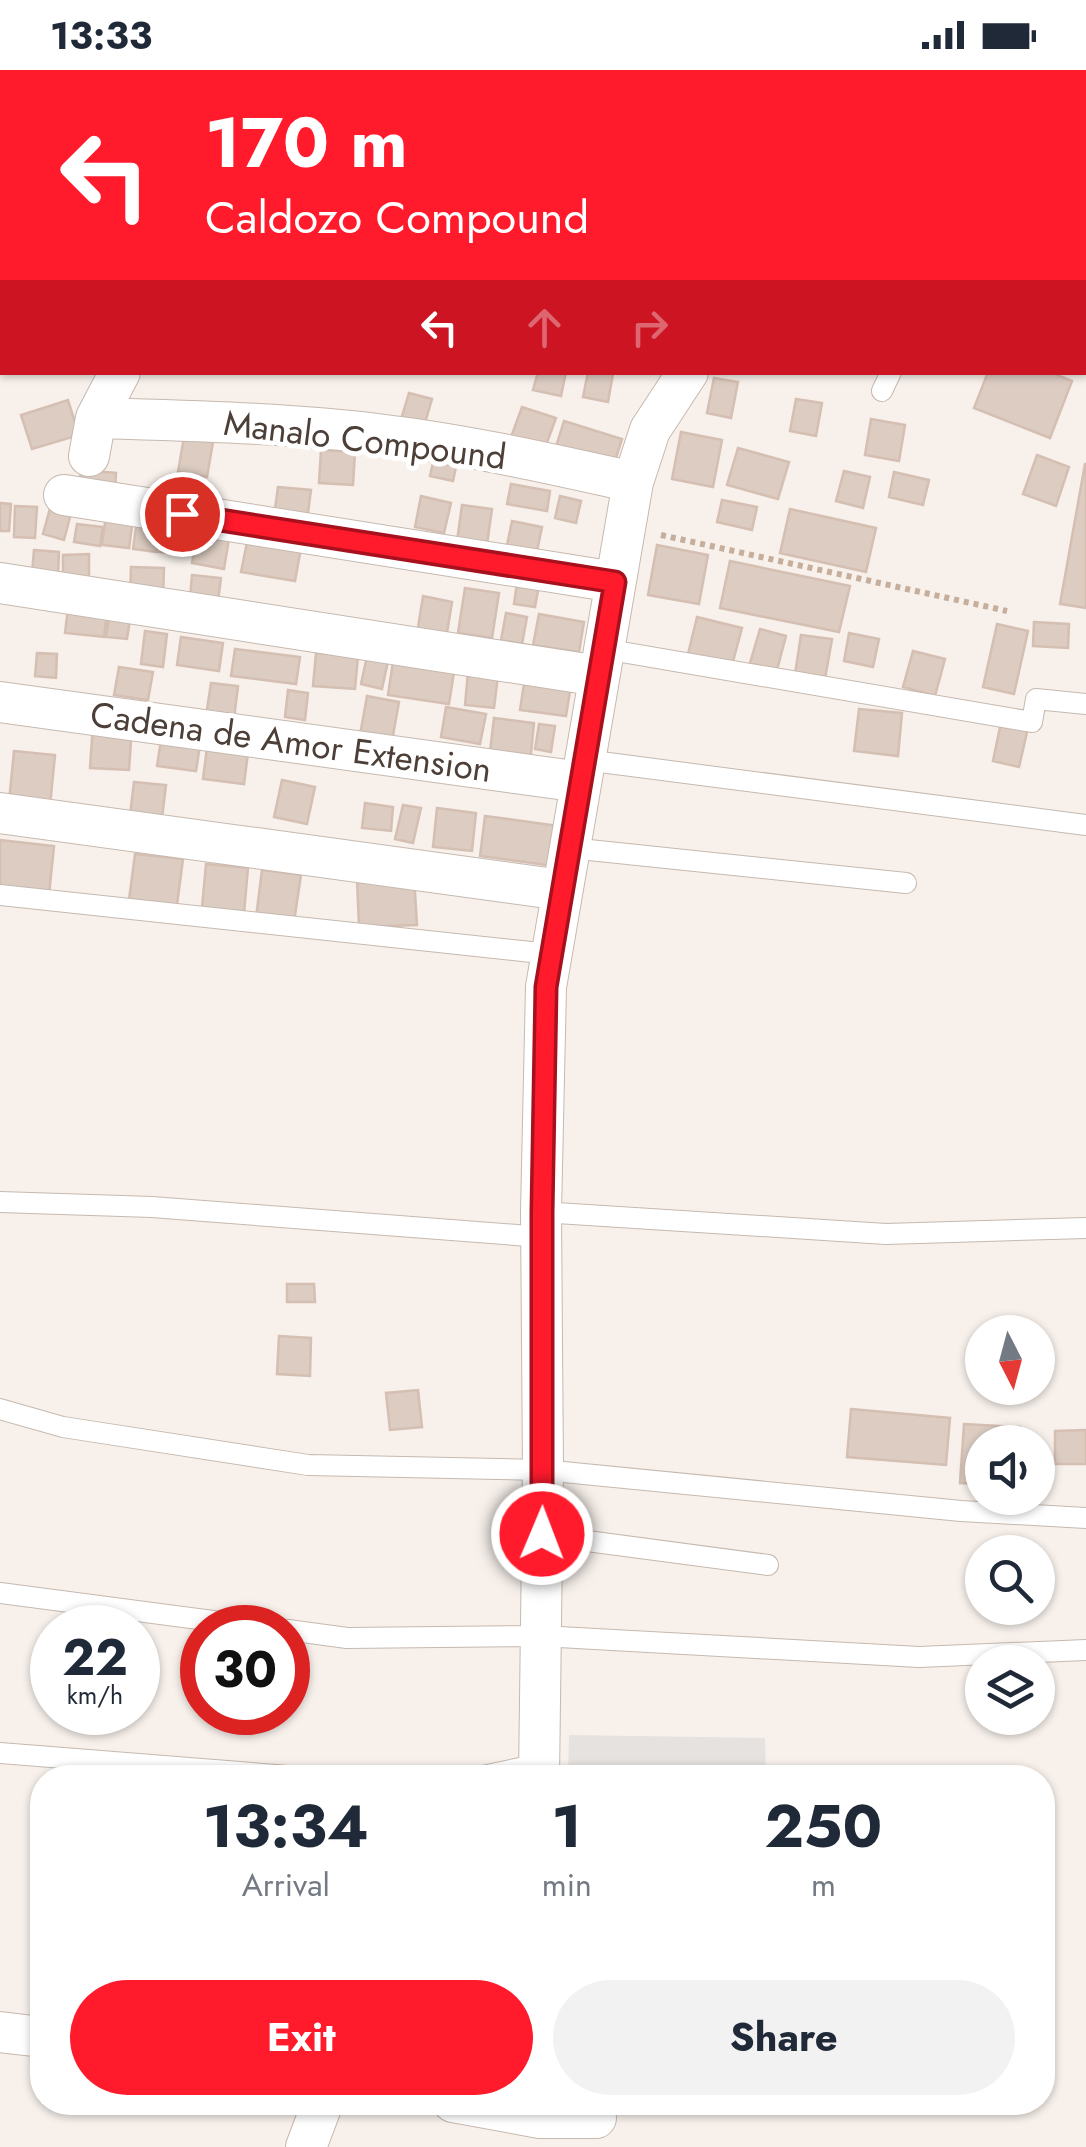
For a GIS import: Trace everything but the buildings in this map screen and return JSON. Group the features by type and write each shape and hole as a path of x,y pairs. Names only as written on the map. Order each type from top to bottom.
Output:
{"street":[{"name":"Manalo Compound","path":"119,375 92,437 234,422 390,435 632,482"},
{"path":"540,1765 546,987 632,482 650,430 686,375"},
{"path":"64,495 615,582"},
{"path":"0,583 601,662"},
{"name":"Cadena de Amor Extension","path":"0,702 583,771"},
{"path":"0,813 562,890"},
{"path":"0,2032 30,2036"},
{"path":"306,2147 318,2115"},
{"path":"524,2115 598,2123"}],"lane":[{"path":"601,662 1032,722 1036,699 1086,704"},
{"path":"583,771 1086,825"},
{"path":"570,848 906,883"},
{"path":"0,896 550,954"},
{"path":"0,1202 886,1234 1086,1228"},
{"path":"0,1409 64,1427 308,1465 543,1470 961,1511 1086,1518"},
{"path":"542,1534 768,1565"},
{"path":"0,1593 180,1617"},
{"path":"310,1633 348,1638 541,1636 919,1657 1086,1650"},
{"path":"0,1753 151,1765"}],"path":[{"path":"623,526 1007,611"}],"shaded area":[{"path":"569,1735 765,1738 766,1765 568,1765"}],"route":[{"path":"182,514 615,582 546,987 542,1534"}]}
